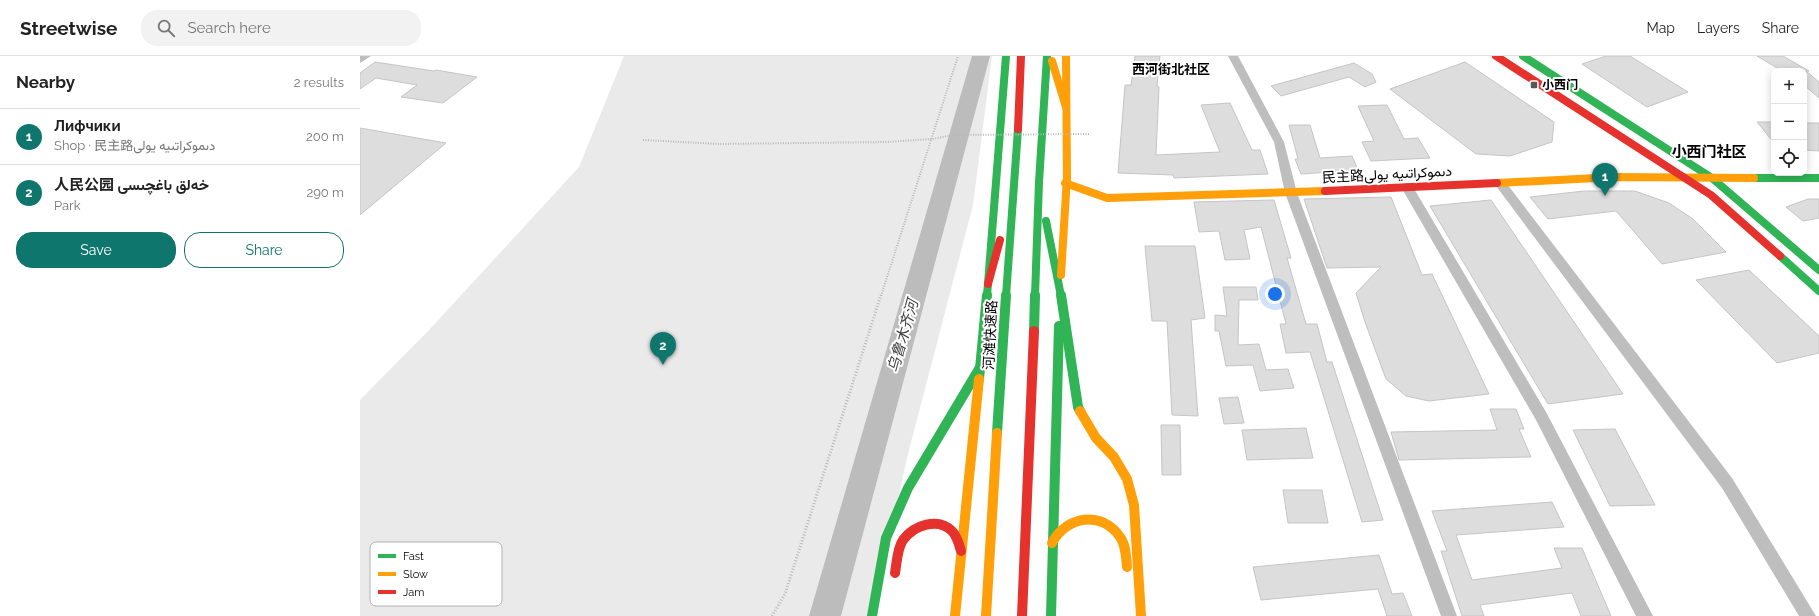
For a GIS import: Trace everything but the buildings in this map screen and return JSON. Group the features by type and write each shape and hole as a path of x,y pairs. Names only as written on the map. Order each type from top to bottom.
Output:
{"main road":[{"path":"955,616 988,284 1006,56"},
{"name":"河滩快速路","path":"986,616 1012,194 1020,108 1021,56"},
{"path":"1022,616 1039,182 1047,56"},
{"path":"1051,56 1066,108"},
{"path":"1051,616 1060,290 1065,183 1067,177 1066,56"},
{"path":"1496,56 1711,194 1819,291"},
{"path":"1523,56 1712,178 1819,270"},
{"name":"民主路دىموكراتىيە يولى","path":"1065,183 1107,198 1291,193 1616,177 1819,178"},
{"path":"1039,182 1060,290 1078,407 1096,438 1114,457 1123,474 1134,505 1141,616"},
{"path":"988,284 1012,194"},
{"path":"872,616 886,538 892,524 908,488 979,369"},
{"path":"1052,543 1058,532 1067,525 1078,520 1090,519 1102,522 1112,528 1120,537 1124,548 1128,580"},
{"path":"894,579 899,549 903,540 910,532 919,526 929,523 948,527 956,533 960,542 961,551"}],"street":[{"path":"360,60 366,56"},
{"path":"1233,56 1279,142 1291,193 1449,616"},
{"path":"1500,183 1727,483 1808,616"},
{"path":"1407,187 1541,416 1645,616"}],"path":[{"path":"772,616 786,594 958,56"},
{"path":"643,140 720,144 886,142 932,140 953,135 1089,134"}],"shaded area":[{"path":"624,56 992,56 973,205 909,450 871,616 360,616 360,400 429,330 579,167"}],"waterway":[{"name":"乌鲁木齐河","path":"825,616 981,56"}],"traffic: fast":[{"path":"979,379 1006,56"},
{"path":"1034,331 1039,182 1047,56"},
{"path":"1523,56 1712,178 1819,270"},
{"path":"997,433 1012,194 1018,129"},
{"path":"1754,178 1819,178"},
{"path":"1046,221 1060,290 1078,407 1080,411"},
{"path":"1780,256 1819,291"},
{"path":"1051,616 1059,326"},
{"path":"872,616 886,538 908,488 979,369"}],"traffic: slow":[{"path":"1061,275 1067,177 1066,56"},
{"path":"1052,61 1066,107"},
{"path":"1497,183 1616,177 1754,178"},
{"path":"1065,183 1107,198 1325,191"},
{"path":"955,616 979,379"},
{"path":"1080,411 1096,438 1114,457 1127,479 1134,505 1141,616"},
{"path":"986,616 997,433"},
{"path":"1052,543 1060,531 1070,523 1085,520 1101,522 1115,531 1122,540 1126,555 1127,567"}],"traffic: jam":[{"path":"1018,129 1021,56"},
{"path":"1496,56 1711,195 1780,256"},
{"path":"1325,191 1497,183"},
{"path":"988,284 1000,240"},
{"path":"1022,616 1034,331"},
{"path":"895,573 898,551 903,540 908,534 919,526 933,523 946,527 952,531 959,543 961,551"}],"place":[{"name":"小西门","path":"1534,85"},
{"name":"Лифчики","path":"1605,196"},
{"name":"人民公园 خەلق باغچىسى","path":"663,365"}],"district":[{"name":"西河街北社区","path":"1171,69"},
{"name":"小西门社区","path":"1709,152"}]}
